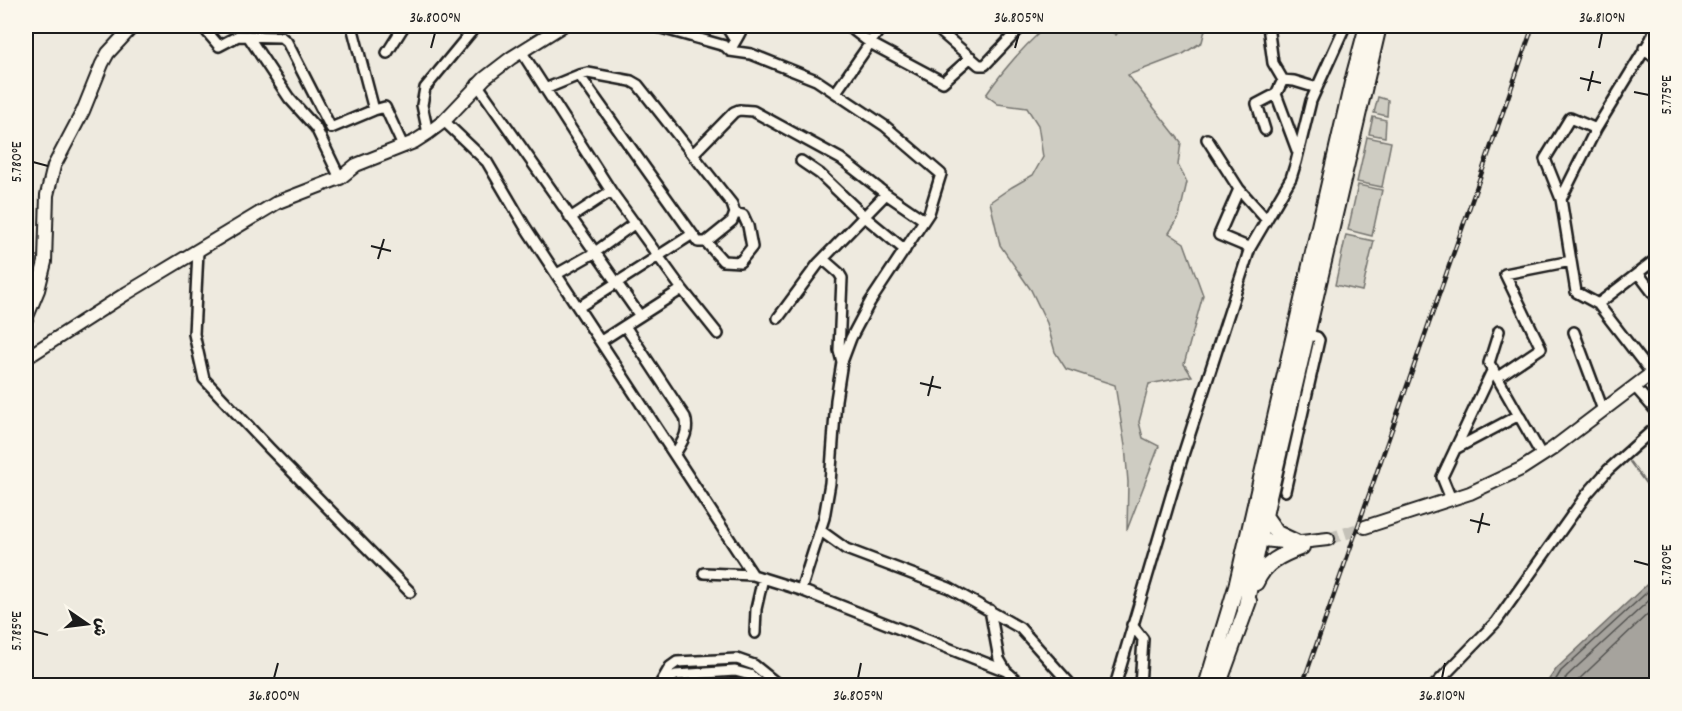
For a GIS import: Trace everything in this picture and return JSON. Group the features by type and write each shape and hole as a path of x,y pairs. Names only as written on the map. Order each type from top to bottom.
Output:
{"highway":[{"path":"1206,686 1227,618 1265,516 1306,334 1368,27"},
{"path":"1245,609 1268,448 1368,27"},
{"path":"1265,516 1277,533 1299,545"},
{"path":"1218,686 1245,609 1264,568 1299,545"}],"main road":[{"path":"26,319 38,290 45,262 47,195 54,166 83,111 108,53 133,26"},
{"path":"26,358 278,202 340,178 356,165 428,133 444,121 477,84 521,51 561,26"},
{"path":"1365,527 1489,484 1542,456 1654,372"},
{"path":"1255,543 1299,545"}],"street":[{"path":"202,26 219,46 238,36 281,37 287,42 331,128 385,107 403,146"},
{"path":"352,26 374,110"},
{"path":"387,53 404,26"},
{"path":"428,133 422,105 425,88 476,26"},
{"path":"654,26 724,45 730,51 751,54 812,78 885,126 941,174 933,202 924,220 870,302 851,338 842,362 836,400 830,483 821,531 813,547 801,590"},
{"path":"726,26 734,39"},
{"path":"730,51 734,39 743,26"},
{"path":"848,26 870,43 944,82 971,57"},
{"path":"836,92 882,26"},
{"path":"934,26 975,63 985,64 1022,26"},
{"path":"1006,26 1015,33"},
{"path":"1268,26 1274,63 1283,81"},
{"path":"1115,686 1184,452 1250,248 1291,178 1311,101 1345,26"},
{"path":"1561,199 1596,129 1651,39 1656,26"},
{"path":"248,36 289,98 316,128 340,178"},
{"path":"1644,48 1656,59"},
{"path":"521,51 611,191 682,289 718,334"},
{"path":"545,89 579,75 598,74 635,83 728,197 736,216 748,226 752,247 740,262 723,261 706,242"},
{"path":"579,75 698,242 706,242 736,216"},
{"path":"1283,81 1294,81 1317,88"},
{"path":"1265,130 1257,104 1276,94 1283,81"},
{"path":"477,84 640,316"},
{"path":"1276,94 1298,154"},
{"path":"693,154 734,112 753,111 841,159 924,220"},
{"path":"1596,129 1570,118 1545,159 1561,199 1576,292 1598,304 1654,372"},
{"path":"444,121 487,162 524,225 753,574"},
{"path":"1207,139 1239,189 1266,219"},
{"path":"801,161 820,174 865,217 905,250"},
{"path":"1239,189 1220,235 1250,248"},
{"path":"570,218 611,191"},
{"path":"778,318 823,259 886,194"},
{"path":"557,274 594,252 635,223"},
{"path":"579,307 691,235"},
{"path":"198,250 194,334 204,379 410,592"},
{"path":"823,259 842,278 839,350 842,362"},
{"path":"1598,304 1656,260"},
{"path":"1451,499 1442,477 1495,373 1540,348 1505,274 1571,261"},
{"path":"1638,273 1656,297"},
{"path":"601,341 682,289"},
{"path":"625,326 688,424 687,432 675,454"},
{"path":"1499,330 1489,363 1542,456"},
{"path":"1574,332 1603,410"},
{"path":"1285,491 1319,340 1317,337 1306,334"},
{"path":"1635,387 1656,411"},
{"path":"1455,449 1519,415"},
{"path":"1434,686 1496,622 1587,494 1608,470 1656,427"},
{"path":"821,531 846,549 949,588 990,610 1020,628 1076,684"},
{"path":"704,573 753,574 801,590 1006,671"},
{"path":"755,633 756,609 764,578"},
{"path":"990,610 999,659 1006,671 1023,686"},
{"path":"1132,625 1143,639 1140,686"},
{"path":"660,684 670,667 676,662 737,659 754,665 760,681 780,686"}],"shaded area":[{"path":"1047,26 1103,26 1116,35 1123,26 1206,26 1202,42 1183,54 1128,75 1181,142 1178,165 1187,182 1179,217 1169,233 1184,243 1203,295 1184,364 1192,376 1149,384 1139,422 1143,438 1159,446 1127,530 1128,482 1125,446 1115,385 1066,369 1055,352 1047,323 1031,290 1000,245 990,202 1033,175 1043,157 1038,125 1027,108 998,104 986,95 1014,59"},
{"path":"1378,97 1388,100 1387,116 1374,113"},
{"path":"1373,117 1386,120 1385,137 1369,134"},
{"path":"1367,137 1391,142 1382,187 1357,182"},
{"path":"1358,185 1382,190 1372,236 1348,230"},
{"path":"1346,235 1374,241 1362,291 1335,285"}],"water":[{"path":"1656,576 1656,685 1545,685 1557,668"}],"waterway":[{"path":"1630,462 1647,485 1656,492"}],"tunnel":[{"path":"1328,539 1365,527"}],"railway":[{"path":"1302,686 1533,26"}]}
